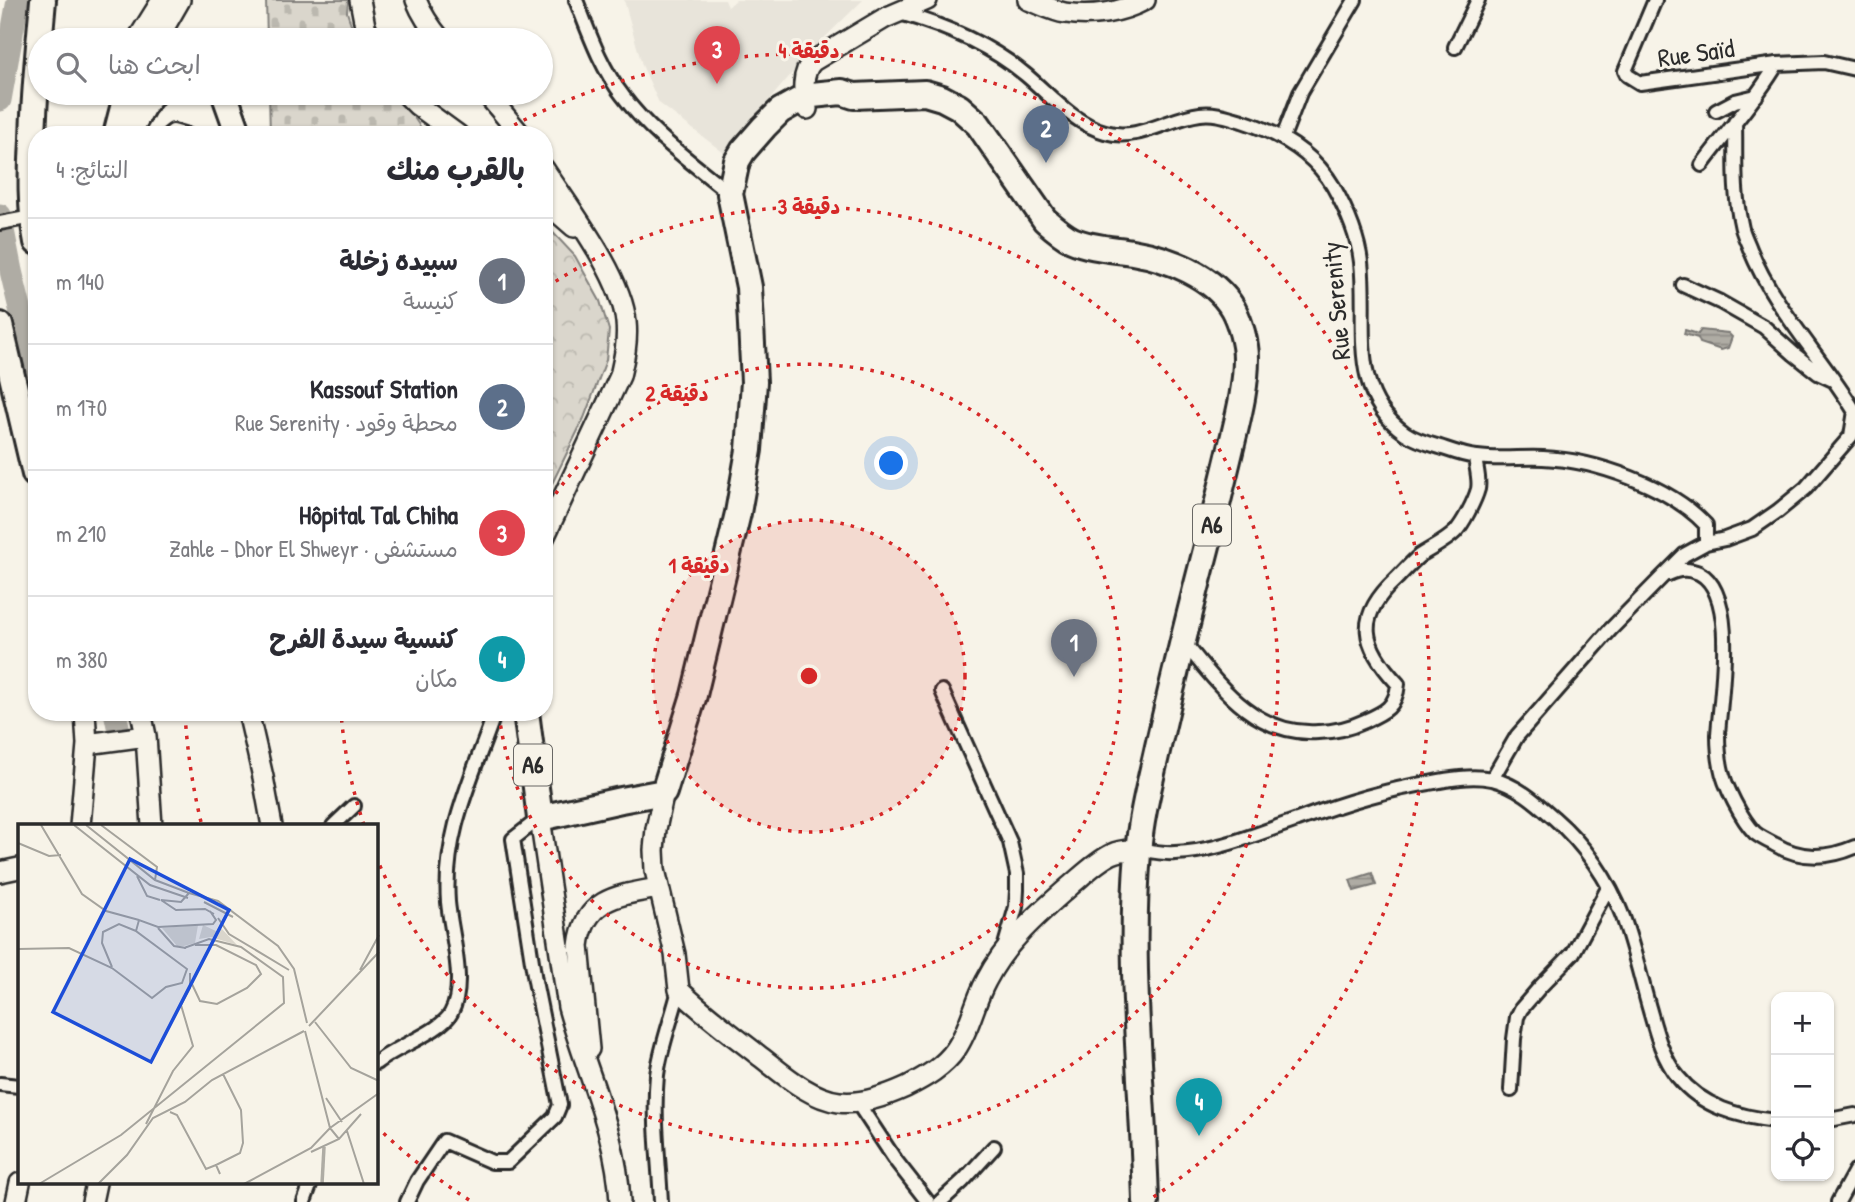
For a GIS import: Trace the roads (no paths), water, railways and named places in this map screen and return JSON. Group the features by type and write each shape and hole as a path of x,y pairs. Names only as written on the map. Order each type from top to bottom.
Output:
{"highway":[{"path":"40,28 43,0"},
{"name":"A6","path":"527,721 540,818 664,792 697,682 738,513 749,450 754,382 749,287 730,194 737,161 764,127 784,121 810,97 842,101 854,96 925,93 942,98 959,107 978,124 1045,220 1056,230 1072,240 1137,253 1168,262 1200,276 1220,292 1233,309 1241,329 1246,355 1243,394 1182,640 1138,849 1135,951 1146,1202"},
{"path":"33,126 34,105"},
{"path":"121,126 134,105"},
{"path":"130,126 137,105"},
{"path":"228,105 236,126"},
{"path":"244,105 250,126"},
{"path":"0,325 4,359 28,447"}],"street":[{"path":"144,28 162,0"},
{"path":"164,28 180,0"},
{"path":"360,0 366,28"},
{"path":"416,0 431,28"},
{"path":"576,0 598,55 622,96 656,134 730,194"},
{"path":"810,97 808,65 897,10 927,0"},
{"path":"1028,0 1062,12 1090,15 1133,6 1144,0"},
{"path":"1283,137 1300,93 1355,0"},
{"path":"1455,47 1478,0"},
{"name":"Rue Saïd","path":"1655,0 1625,71 1640,83 1777,64 1824,62 1855,69"},
{"name":"Rue Serenity","path":"897,10 952,29 981,44 1019,69 1079,119 1104,132 1137,133 1198,114 1216,113 1267,129 1283,137 1316,164 1332,184 1350,219 1361,261 1366,372 1377,404 1389,421 1409,436 1475,457 1544,458 1586,464 1617,473 1687,507 1706,525 1706,543"},
{"path":"1702,165 1757,95 1777,64"},
{"path":"1716,111 1735,101 1757,95"},
{"path":"415,105 430,126"},
{"path":"419,105 446,126"},
{"path":"487,105 500,126"},
{"path":"496,105 514,126"},
{"path":"1492,779 1517,736 1610,630 1684,555 1706,543 1752,529 1778,511 1806,488 1851,436 1855,411 1784,310 1757,265 1741,225 1735,167 1735,122"},
{"path":"553,183 593,243 615,284 622,301 627,338 620,376 553,519"},
{"path":"553,209 593,243"},
{"path":"0,223 28,226"},
{"path":"1683,285 1764,327 1818,373 1836,381"},
{"path":"1182,640 1235,700 1258,719 1279,729 1302,733 1335,732 1357,725 1389,708 1397,698 1398,684 1374,653 1367,623 1371,610 1377,597 1418,557 1455,532 1479,487 1475,457"},
{"path":"1662,577 1677,569 1690,569 1702,575 1712,584 1723,612 1724,667 1718,738 1721,768 1729,792 1756,833 1778,847 1802,856 1821,857 1855,847"},
{"path":"679,990 701,1012 798,1084 819,1096 838,1102 857,1102 902,1088 922,1079 945,1063 957,1049 978,998 1003,952 1016,907 1017,874 1010,842 942,691"},
{"path":"80,824 87,744 86,721"},
{"path":"143,721 152,824"},
{"path":"250,721 272,824"},
{"path":"378,1061 393,1050 439,1026 450,1016 455,1004 458,984 449,904 448,859 461,805 492,721"},
{"path":"87,744 146,736"},
{"path":"1003,952 1049,904 1113,853 1138,849 1162,853 1190,852 1257,834 1387,791 1459,778 1492,779 1528,795 1560,822 1587,852 1622,916 1664,1054 1677,1076 1691,1090 1727,1112 1771,1120"},
{"path":"661,1202 656,1138 657,1076 679,990 675,954 659,888 654,850 664,792"},
{"path":"335,824 354,806"},
{"path":"407,1202 444,1141 492,1162 508,1162 555,1117 560,1105 535,981 513,839 540,818 568,1007 613,1147 620,1202"},
{"path":"0,872 18,868"},
{"path":"591,1074 579,946 580,931 597,907 617,897 659,888"},
{"path":"1511,1090 1517,1017 1534,994 1573,953 1608,888"},
{"path":"0,1084 18,1086"},
{"path":"857,1102 896,1161 928,1202"},
{"path":"1834,1119 1855,1115"},
{"path":"940,1202 994,1147"},
{"path":"1838,1202 1855,1171"},
{"path":"16,1202 20,1184"},
{"path":"92,1202 96,1184"},
{"path":"304,1202 311,1184"}],"waterway":[{"path":"0,100 18,0"},
{"path":"0,215 28,342"},
{"path":"117,721 119,731"}],"place":[{"name":"Hôpital Tal Chiha","path":"717,84"},
{"name":"Kassouf Station","path":"1046,163"},
{"name":"سبيده زخلة","path":"1074,677"},
{"name":"كنسية سيدة الفرح","path":"1199,1136"}]}
